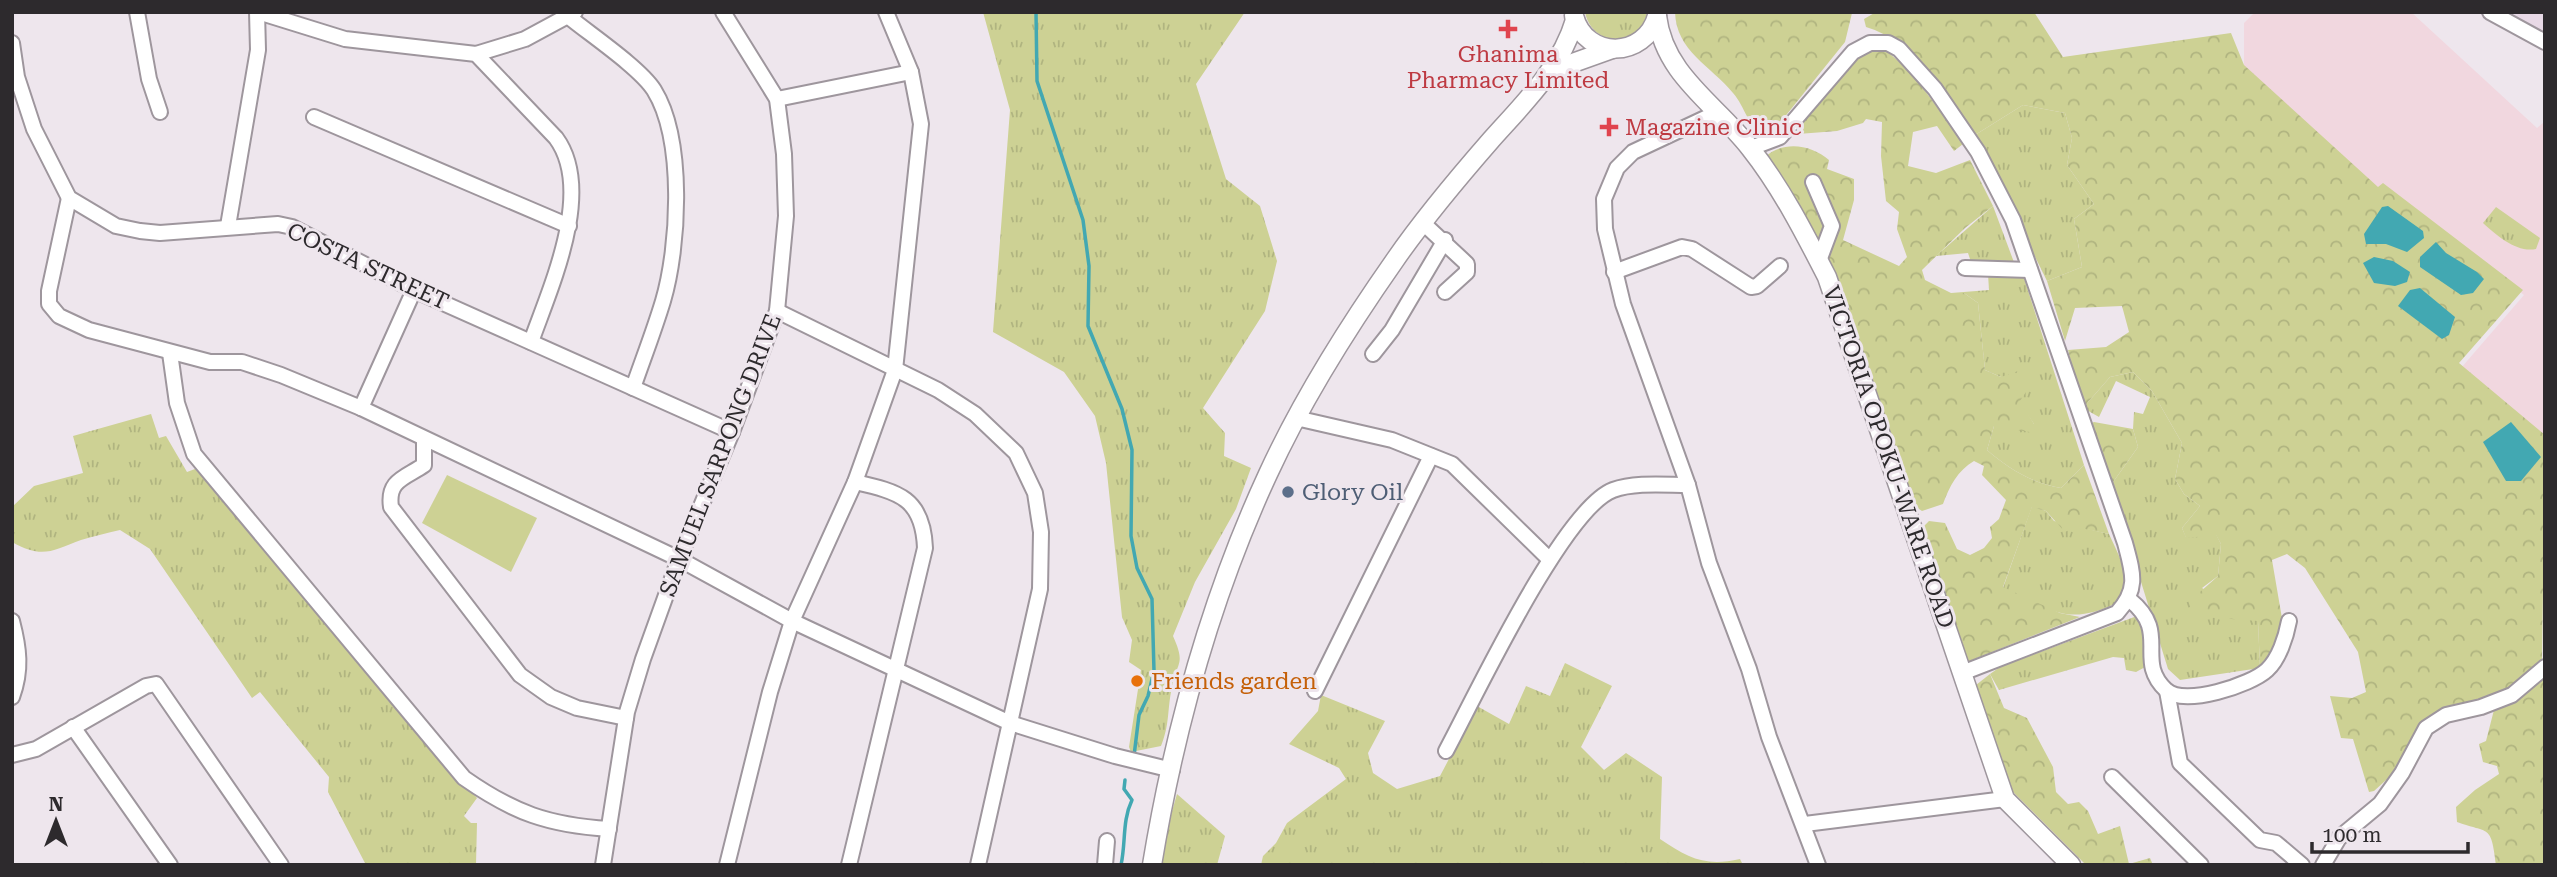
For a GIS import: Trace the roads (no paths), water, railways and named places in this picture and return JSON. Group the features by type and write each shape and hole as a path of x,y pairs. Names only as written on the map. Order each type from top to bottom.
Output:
{"main road":[{"path":"1541,82 1570,65 1618,49 1648,34 1657,14"},
{"path":"1657,14 1662,44 1673,65"},
{"path":"1574,16 1582,33 1592,42 1651,54 1673,65"},
{"path":"1152,865 1182,719 1207,638 1244,528 1296,418 1393,262 1422,222 1541,82 1563,50 1574,16"},
{"name":"VICTORIA OPOKU-WARE ROAD","path":"1673,65 1751,148 1827,277 2006,799 2071,865"}],"street":[{"path":"137,12 149,79 160,112"},
{"path":"228,226 258,50 257,12 345,39 476,54 525,39 572,15 653,88 668,125 674,167 670,262 664,299 633,388"},
{"name":"SAMUEL SARPONG DRIVE","path":"603,865 626,718 679,559 732,432 777,311 786,216 784,154 776,99 723,12"},
{"path":"727,865 770,692 792,621 855,482 895,370 921,124 911,72 886,12"},
{"path":"2490,12 2545,42"},
{"path":"12,43 17,77 34,129 69,198 49,291 49,304 58,316 89,330 170,352 210,362 242,362 361,408 679,559 792,621 1010,723 1115,756 1172,770"},
{"path":"1751,148 1780,137 1853,52 1870,43 1888,43 1899,49 1935,89 1978,152 2012,220 2125,543 2132,570 2130,600 2117,613 1962,673"},
{"path":"476,54 562,149 571,187 569,226 531,342"},
{"path":"776,99 911,72"},
{"path":"1716,113 1633,152 1618,168 1604,199 1605,229 1614,272 1688,485 1709,563 1749,669 1769,737 1805,824 1818,865"},
{"path":"314,117 569,226"},
{"path":"1813,181 1832,226 1819,261"},
{"name":"COSTA STREET","path":"69,198 116,226 140,231 160,233 278,224 292,227 415,289 732,432"},
{"path":"1422,222 1445,240 1467,264 1467,272 1445,292"},
{"path":"1373,354 1392,330 1445,240"},
{"path":"1614,272 1682,247 1692,249 1751,288 1780,266"},
{"path":"1965,268 2030,271"},
{"path":"361,408 415,289"},
{"path":"777,311 938,390 975,414 1016,453 1035,493 1041,532 1040,589 978,865"},
{"path":"170,352 177,403 194,454 464,778 491,797 540,820 609,829"},
{"path":"1296,418 1392,440 1452,464 1549,558"},
{"path":"424,440 424,465 396,480 391,488 391,508 520,675 551,697 577,708 626,718"},
{"path":"1315,691 1431,456"},
{"path":"849,865 925,548 924,528 918,511 904,498 889,490 855,482"},
{"path":"1446,751 1549,558 1594,503 1612,491 1688,485"},
{"path":"2130,600 2145,612 2153,640 2150,663 2167,691 2180,763 2260,840 2276,843 2302,865"},
{"path":"12,621 19,648 19,678 12,696"},
{"path":"2167,691 2182,697 2210,693 2256,678 2270,668 2287,634 2289,621"},
{"path":"2323,865 2339,838 2380,804 2402,773 2426,728 2446,715 2481,707 2512,695 2545,667"},
{"path":"12,755 36,749 146,686 156,684 281,865"},
{"path":"73,727 170,865"},
{"path":"2112,777 2201,865"},
{"path":"1805,824 2006,799"},
{"path":"1105,865 1107,841"}],"water":[{"path":"2388,206 2423,231 2424,238 2407,252 2386,244 2366,244 2364,234 2382,207"},
{"path":"2436,242 2446,253 2484,279 2473,293 2461,295 2420,267 2420,257"},
{"path":"2374,257 2393,261 2410,272 2407,282 2395,286 2374,283 2363,263"},
{"path":"2420,288 2455,317 2449,335 2442,339 2398,306 2410,290"},
{"path":"2511,422 2541,457 2521,481 2506,481 2483,442"}],"waterway":[{"path":"1036,12 1037,81 1083,220 1089,266 1088,326 1122,409 1132,450 1131,536 1137,568 1152,599 1154,671 1148,696 1139,715 1134,756"},
{"path":"1121,865 1127,816 1132,800 1124,789 1125,780"}],"place":[{"name":"Ghanima Pharmacy Limited","path":"1508,29"},
{"name":"Magazine Clinic","path":"1609,127"},
{"name":"Glory Oil","path":"1288,492"},
{"name":"Friends garden","path":"1137,681"}]}
